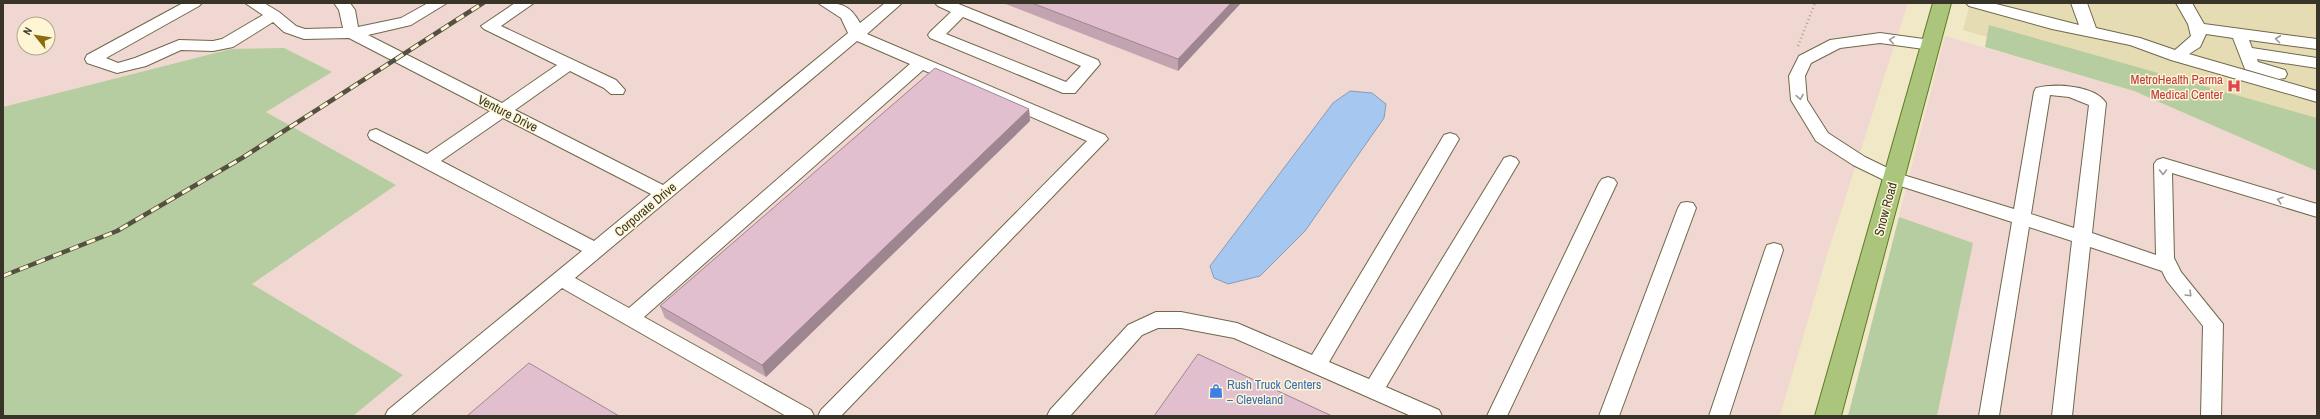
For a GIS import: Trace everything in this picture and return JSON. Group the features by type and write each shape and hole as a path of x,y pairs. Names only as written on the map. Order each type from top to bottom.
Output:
{"main road":[{"name":"Snow Road","path":"1828,416 1942,3"}],"street":[{"path":"194,3 93,59 117,68 140,62 178,45 213,46 227,43 274,15"},
{"path":"253,3 274,15 290,28 304,34 352,33 406,22 439,3"},
{"path":"342,3 347,10 352,33"},
{"path":"526,3 489,26 610,84 617,90"},
{"path":"826,3 843,10 851,19 856,35 1099,139 828,416"},
{"name":"Corporate Drive","path":"396,416 893,3"},
{"path":"943,3 961,10 976,16 1092,64 1069,89 936,35 961,10"},
{"path":"1974,3 2045,22 2134,40 2177,56 2317,98"},
{"path":"2079,3 2089,30"},
{"path":"2177,56 2194,43 2199,36 2197,28 2184,3"},
{"path":"2197,28 2317,44"},
{"name":"Venture Drive","path":"352,33 664,193"},
{"path":"2239,34 2248,59 2317,85"},
{"path":"1931,45 1880,38 1836,44 1805,60 1798,76 1799,100 1822,137 1858,161 1894,178 2020,219 2082,237 2168,266"},
{"path":"2248,59 2317,63"},
{"path":"630,318 922,63"},
{"path":"428,162 569,64"},
{"path":"1990,416 2020,219 2042,92 2053,88 2090,98 2098,103 2062,416"},
{"path":"376,135 596,250"},
{"path":"1316,366 1450,139"},
{"path":"1373,390 1510,162"},
{"path":"2211,416 2213,324 2168,266 2163,252 2163,164 2317,211"},
{"path":"1497,416 1608,183"},
{"path":"1609,416 1687,208"},
{"path":"1719,416 1774,250"},
{"path":"561,279 804,416"},
{"path":"1057,416 1135,330 1156,320 1182,320 1237,331 1432,416"}],"shaded area":[{"path":"3,3 1908,3 1827,255 1780,416 353,416 403,375 252,284 396,185 266,112 332,72 231,49 3,107"},
{"name":"MetroHealth Parma Medical Center","path":"1970,3 2317,3 2317,135 1963,30"},
{"path":"1945,36 2134,91 2317,171 2317,416 1848,416"}],"green space":[{"path":"1989,25 2317,118 2317,171 2134,91 1985,47"},
{"path":"284,48 332,72 266,112 396,185 252,284 403,375 353,416 3,416 3,107 231,49"},
{"path":"1899,217 1973,243 1937,416 1848,416"}],"water":[{"path":"1350,91 1372,93 1386,104 1384,118 1305,231 1260,276 1228,284 1214,278 1210,266 1333,103"}],"building":[{"path":"1032,3 1231,3 1178,59"},
{"path":"935,68 1029,109 762,365 660,306"},
{"name":"Rush Truck Centers – Cleveland","path":"1198,354 1332,416 1154,416"},
{"path":"529,363 619,416 467,416"}],"railway":[{"path":"3,276 117,231 242,158 483,3"}],"place":[{"name":"MetroHealth Parma Medical Center","path":"2234,86"},
{"name":"Rush Truck Centers – Cleveland","path":"1216,391"}]}
